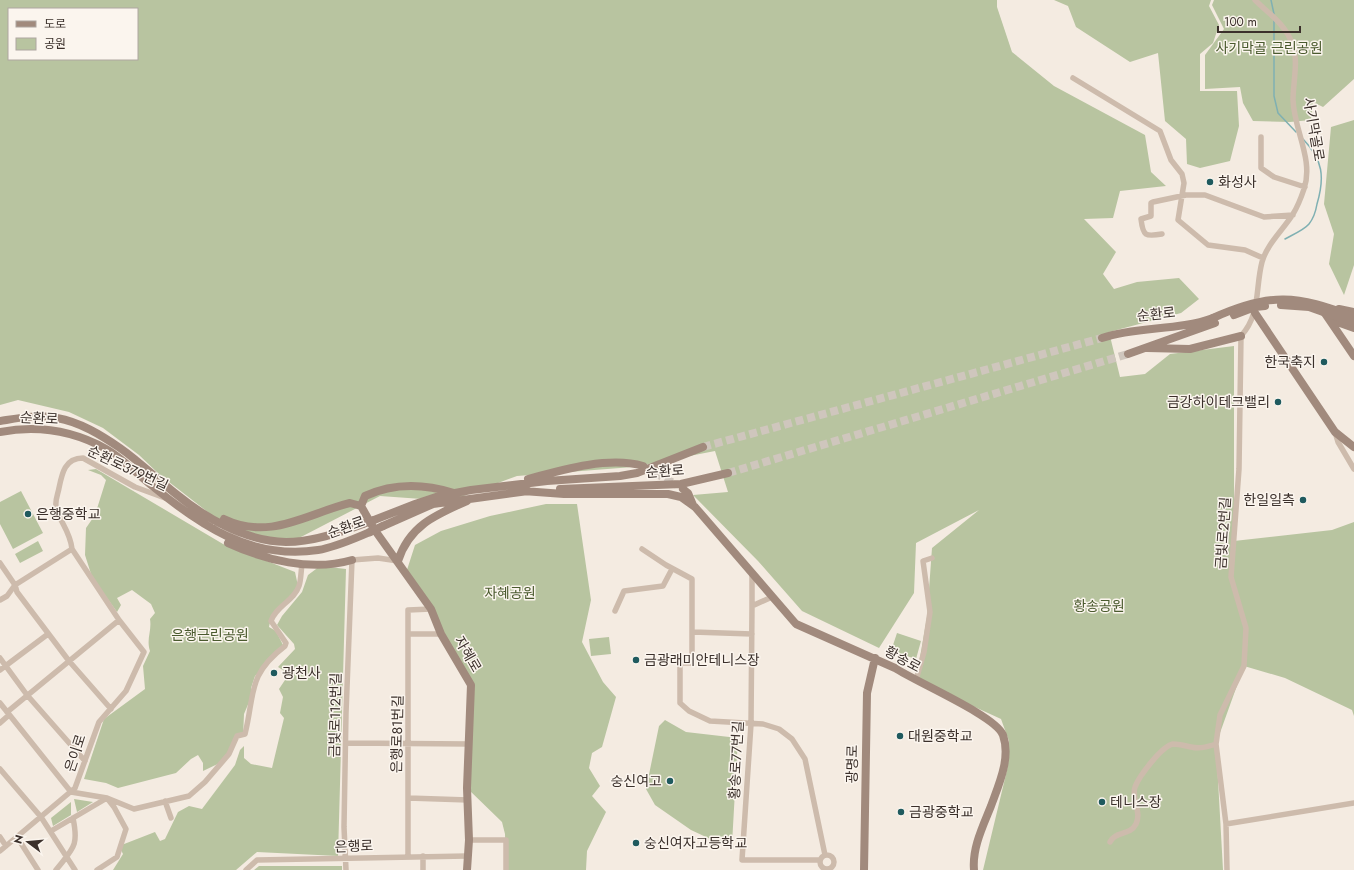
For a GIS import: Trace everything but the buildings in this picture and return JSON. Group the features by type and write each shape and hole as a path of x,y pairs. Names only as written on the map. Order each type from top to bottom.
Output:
{"main road":[{"path":"1214,321 1252,302 1285,299 1316,304 1354,317"},
{"path":"1256,303 1292,301 1354,312"},
{"path":"1214,321 1256,307 1280,305 1309,308 1354,323"},
{"path":"1320,306 1340,323 1354,328"},
{"path":"1320,306 1354,356"},
{"path":"1255,313 1335,432 1354,447"},
{"name":"순환로","path":"1102,338 1123,331 1214,321"},
{"name":"순환로","path":"1128,354 1147,348 1214,321"},
{"path":"1147,348 1190,349 1241,336"},
{"name":"순환로","path":"0,421 42,416 67,420 80,425 132,456 192,505 227,526 256,537 272,541 287,542 306,540 344,531 414,504 454,493 507,485 631,474 654,468 703,447"},
{"name":"순환로","path":"0,432 27,428 48,429 78,437 107,450 169,500 205,526 240,542 281,551 319,550 346,542 433,504 523,491 681,484 728,473"},
{"path":"507,485 566,469 604,464 635,464 643,466"},
{"path":"192,505 227,521 264,529 284,525 350,503 361,506 365,496 392,488 415,486 435,488 454,493"},
{"path":"683,489 688,493 695,507"},
{"path":"523,491 564,494 668,494 681,497 695,507"},
{"path":"398,561 405,543 419,528 445,510 474,498"},
{"name":"자혜로","path":"361,506 374,529 431,609 441,634 471,685 468,800 469,840 467,870"},
{"name":"황송로","path":"695,507 796,624 835,643 875,658 980,714 997,726 1003,733 1005,745 1004,770 976,844 974,870"},
{"path":"205,526 227,542 246,551 283,562 302,564 342,563 352,560"},
{"name":"광명로","path":"864,870 867,700 875,658"}],"street":[{"name":"사기막골로","path":"1255,0 1273,16 1285,30 1293,44 1295,69 1293,101 1308,172 1305,187 1293,215 1266,251 1263,258 1255,313"},
{"path":"1074,78 1160,131 1171,160 1182,174 1184,182 1178,220 1202,241 1213,246 1245,250 1263,258"},
{"path":"1262,137 1261,168 1274,177 1305,187"},
{"path":"1162,234 1149,236 1145,234 1142,231 1140,219 1151,216 1151,203 1181,194 1205,195 1264,217 1293,215"},
{"path":"1241,336 1247,329 1255,313"},
{"name":"금빛로2번길","path":"1227,870 1226,824 1216,744 1220,714 1244,666 1246,628 1232,577 1239,469 1241,336"},
{"path":"1335,432 1338,442 1354,469"},
{"name":"순환로379번길","path":"72,549 71,537 56,505 62,473 67,464 76,458 83,458 135,487 169,500"},
{"path":"0,600 7,596 15,585 72,549 119,620 28,695 0,723"},
{"path":"642,549 672,569 692,579 692,662 680,663 680,703 689,711 710,721 763,724 779,729 792,739 805,758 826,854 833,858 834,863 832,869 824,869 820,865 820,860 826,854"},
{"path":"352,560 378,558 398,561"},
{"path":"916,680 924,652 930,612 923,561 932,558"},
{"name":"금빛로112번길","path":"346,870 346,743 352,560"},
{"path":"0,563 15,585 16,592 69,661 111,709"},
{"path":"0,703 71,792 107,798 134,809 190,796 197,791 228,754 237,736 245,734 251,694 259,673 266,663 285,646 286,643 271,620 299,587 302,564"},
{"path":"615,611 624,591 662,586 672,569"},
{"name":"황송로77번길","path":"752,574 751,724 742,860 820,860"},
{"path":"752,606 772,597"},
{"name":"은행로81번길","path":"408,857 408,610 431,609"},
{"name":"은이로","path":"0,851 75,788 94,733 100,722 126,691 144,652 119,620"},
{"path":"693,632 752,634"},
{"path":"0,670 48,634"},
{"path":"409,634 441,634"},
{"path":"0,658 28,695 85,761"},
{"path":"346,743 469,744"},
{"path":"1110,842 1116,836 1131,831 1136,824 1138,816 1135,788 1164,748 1172,744 1200,748 1216,744"},
{"path":"0,769 41,817 75,870"},
{"path":"51,832 107,798"},
{"path":"96,870 117,857 126,829 114,807 107,798"},
{"path":"408,798 468,800"},
{"path":"165,801 170,818"},
{"path":"1226,824 1354,803"},
{"path":"56,870 75,844 76,831 73,818"},
{"path":"0,837 6,846"},
{"path":"17,837 38,870"},
{"path":"469,840 506,840 506,870"},
{"path":"423,856 423,870"},
{"name":"은행로","path":"246,870 257,860 345,857 467,856"}],"green space":[{"name":"황송공원","path":"0,0 997,0 997,7 1012,52 1054,86 1145,135 1151,172 1166,186 1120,191 1113,218 1084,219 1116,252 1103,274 1114,289 1137,282 1179,278 1199,299 1181,313 1109,332 1120,377 1145,374 1170,354 1234,346 1234,541 1332,530 1354,522 1354,716 1352,710 1285,678 1244,666 1216,744 1223,870 983,870 1008,766 1009,741 1001,719 916,680 927,617 932,548 979,510 916,543 914,593 879,648 802,611 758,561 693,495 728,492 715,451 633,467 517,476 450,501 380,496 299,538 265,539 231,530 160,475 139,455 103,428 69,412 18,400 0,405"},
{"path":"1054,0 1211,0 1209,6 1219,25 1213,43 1200,54 1200,91 1237,91 1239,126 1230,161 1200,168 1187,164 1186,139 1165,121 1158,53 1130,62 1076,27 1068,6"},
{"name":"사기막골 근린공원","path":"1214,0 1354,0 1354,79 1323,107 1313,102 1311,120 1290,122 1253,121 1243,103 1240,87 1205,89 1205,55 1224,29 1212,5"},
{"path":"1354,120 1354,265 1344,295 1329,264 1334,234 1324,204 1331,127"},
{"name":"은행근린공원","path":"96,469 223,544 295,572 298,586 273,617 269,627 276,631 284,647 255,676 251,688 252,695 244,714 243,737 237,737 226,760 203,771 203,763 198,755 191,759 176,773 118,788 106,783 84,779 104,719 145,689 143,666 150,651 150,619 155,613 151,604 132,590 117,598 121,605 117,612 92,577 85,555 86,528 95,515 106,480 101,475 88,470"},
{"path":"21,491 43,533 13,549 0,524 0,502"},
{"name":"자혜공원","path":"546,504 577,504 591,600 582,642 603,682 616,697 602,747 592,753 589,768 600,786 592,796 606,812 587,851 586,870 506,870 505,834 502,822 467,788 471,685 406,573 415,545 441,531 490,516"},
{"path":"38,541 43,551 20,563 15,554"},
{"name":"은행근린공원","path":"320,566 346,569 338,856 257,852 236,870 113,870 123,854 119,846 155,832 160,841 165,839 178,812 189,806 202,809 235,765 240,750 244,746 244,758 251,764 272,768 284,718 280,713 283,697 279,689 289,674 278,667 295,649 294,644 277,625 282,616 302,592 308,575"},
{"path":"897,633 921,641 916,659 891,651"},
{"path":"609,637 611,654 591,656 589,639"},
{"path":"665,720 686,732 738,738 732,844 721,844 691,830 655,805 646,789 659,726"},
{"path":"74,799 93,802 77,812"},
{"path":"71,802 71,815 53,826 51,818"},
{"path":"259,866 342,866 342,870 254,870"}],"waterway":[{"path":"1271,0 1274,14"},
{"path":"1274,19 1274,96 1278,113 1296,132"},
{"path":"1285,239 1309,224 1312,220 1320,194 1321,177 1318,162 1315,154 1303,139"}],"tunnel":[{"path":"703,447 1102,338"},
{"path":"728,473 1128,354"},
{"path":"644,467 677,485"}],"place":[{"name":"화성사","path":"1210,182"},
{"name":"한국축지","path":"1324,362"},
{"name":"금강하이테크밸리","path":"1278,402"},
{"name":"한일일측","path":"1303,500"},
{"name":"은행중학교","path":"28,514"},
{"name":"금광래미안테니스장","path":"636,660"},
{"name":"광천사","path":"274,673"},
{"name":"대원중학교","path":"900,736"},
{"name":"숭신여고","path":"670,781"},
{"name":"테니스장","path":"1102,802"},
{"name":"금광중학교","path":"901,812"},
{"name":"숭신여자고등학교","path":"636,843"}]}
